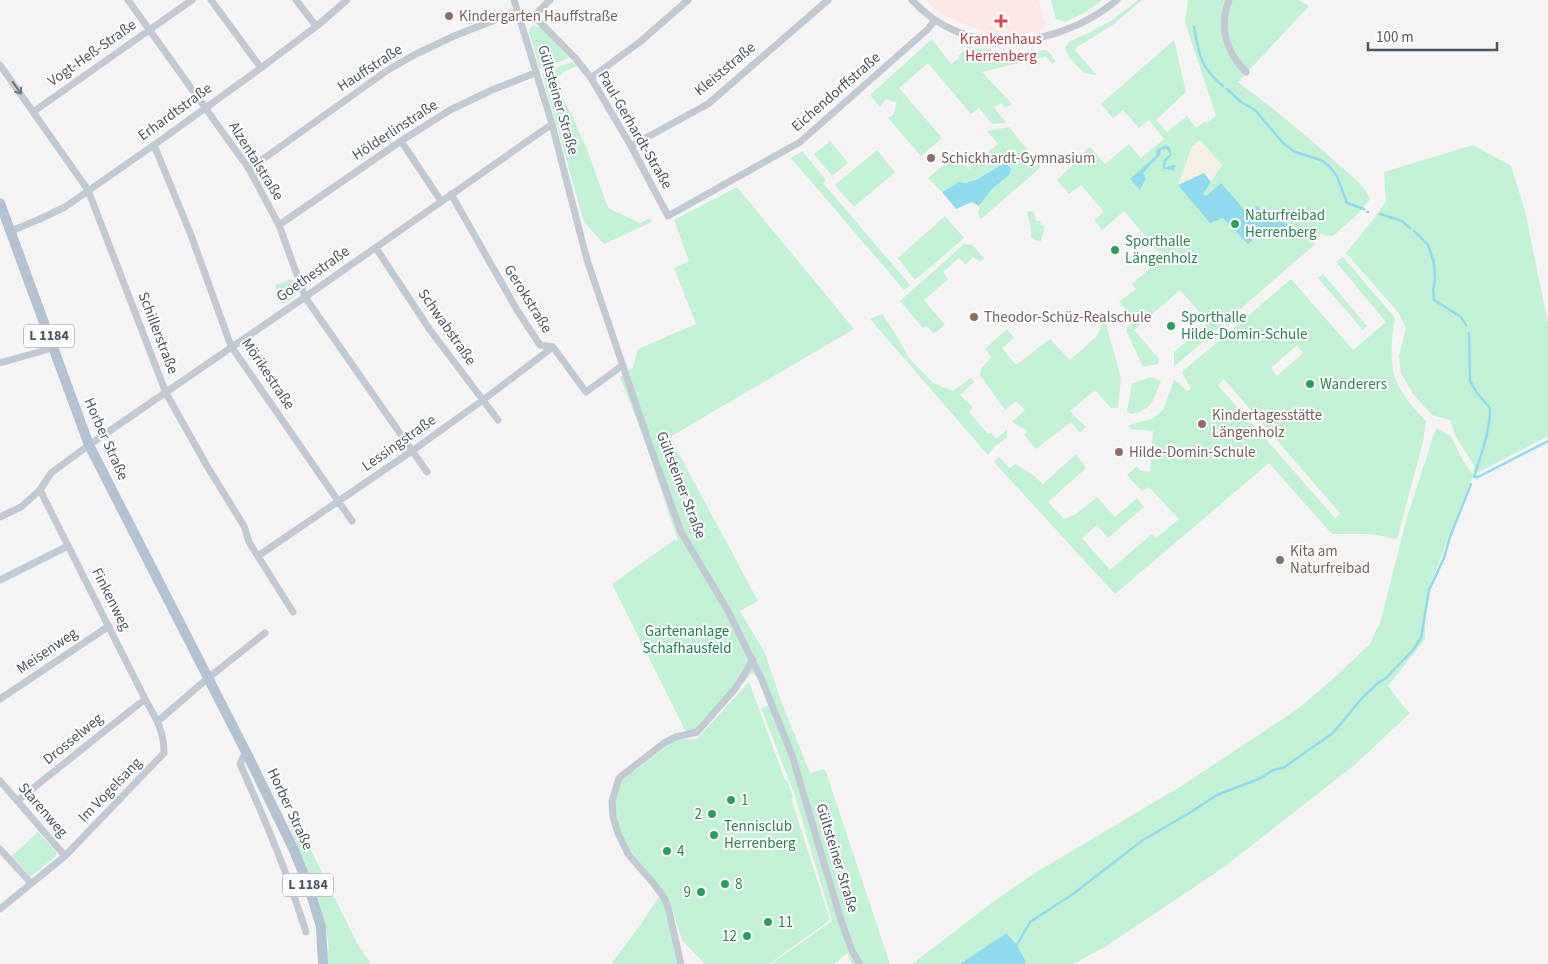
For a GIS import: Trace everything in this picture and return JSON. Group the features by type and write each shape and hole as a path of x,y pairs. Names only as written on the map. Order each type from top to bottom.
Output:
{"main road":[{"name":"Horber Straße","path":"0,203 89,444 293,848 309,887 321,927 323,964"}],"street":[{"name":"Alzentalstraße","path":"128,0 248,169 279,225 305,297 427,472"},
{"name":"Vogt-Heß-Straße","path":"33,112 192,0"},
{"path":"211,0 261,68"},
{"path":"296,0 316,26"},
{"name":"Erhardtstraße","path":"11,231 58,211 154,145 261,68 347,0"},
{"name":"Gültsteiner Straße","path":"514,0 552,124 587,260 649,443 681,532 728,611 753,660 792,755 840,917 852,951 860,964"},
{"path":"534,16 550,0"},
{"path":"591,78 640,41 688,0"},
{"name":"Kleiststraße","path":"631,146 708,104 828,0"},
{"path":"912,0 934,21 969,36 999,42 1032,40 1053,35 1090,19 1118,0"},
{"path":"1229,0 1224,13 1225,31 1232,55 1246,72"},
{"name":"Hauffstraße","path":"248,169 388,70 414,55 454,36 519,15 534,16"},
{"name":"Paul-Gerhardt-Straße","path":"534,16 576,59 591,78 631,146 668,216"},
{"name":"Eichendorffstraße","path":"668,216 800,142 928,29 934,21"},
{"name":"Schillerstraße","path":"0,64 88,190 166,393 206,466 244,526 249,542 293,612"},
{"name":"Hölderlinstraße","path":"279,225 400,141 450,110 492,90 535,73"},
{"name":"Goethestraße","path":"0,517 21,507 40,490 51,473 89,444 376,248 552,124"},
{"path":"400,141 441,201"},
{"name":"Mörikestraße","path":"154,145 231,346 352,521"},
{"name":"Gerokstraße","path":"451,194 517,310 540,345 553,347 586,392 623,365"},
{"name":"Schwabstraße","path":"376,248 430,330 498,420"},
{"name":"Lessingstraße","path":"258,556 412,451 553,347"},
{"path":"0,363 54,348"},
{"name":"Finkenweg","path":"40,490 145,699 158,721"},
{"path":"0,580 68,546"},
{"name":"Meisenweg","path":"0,699 109,626"},
{"path":"158,721 265,633"},
{"path":"681,964 665,899 628,854 613,817 612,802 619,778 664,743 676,737 698,732 735,690 753,660"},
{"name":"Drosselweg","path":"17,801 145,699"},
{"name":"Im Vogelsang","path":"0,909 65,856 164,753 164,740 158,721"},
{"name":"Horber Straße","path":"247,754 243,757 240,764 276,846 306,932"},
{"name":"Starenweg","path":"0,781 65,856"},
{"path":"0,849 31,883"}],"shaded area":[{"name":"Krankenhaus Herrenberg","path":"925,0 1038,0 1046,26 1039,31 1029,33 986,33 944,15"}],"green space":[{"path":"1051,0 1102,0 1086,12 1065,22 1056,19"},
{"path":"1138,0 1142,0 1114,24 1074,49 1097,75 1084,73 1069,57 1065,47 1070,41 1112,20"},
{"path":"1188,0 1298,0 1309,6 1238,82 1315,143 1365,189 1370,199 1359,213 1333,236 1317,234 1314,245 1174,367 1174,352 1208,322 1180,290 1134,330 1159,359 1158,364 1143,367 1126,330 1134,317 1119,302 1136,289 1132,284 1163,257 1124,211 1102,230 1094,220 1104,212 1081,185 1069,194 1057,180 1090,147 1105,164 1129,144 1141,158 1164,139 1149,120 1139,128 1123,110 1113,118 1101,104 1174,40 1186,92 1156,120 1167,132 1187,116 1196,128 1216,116 1185,22"},
{"path":"533,26 541,27 569,58 540,69 529,32"},
{"path":"932,39 951,64 959,58 958,56 967,47 1020,54 1045,50 1049,52 1055,61 1052,64 1046,56 982,72 1012,104 1006,108 1001,103 994,107 1006,123 992,124 979,108 971,114 928,63 899,88 942,138 921,156 888,118 893,115 897,103 886,99 880,107 870,95"},
{"path":"572,62 577,66 563,72 558,78 561,96 572,114 586,146 608,208 640,223 650,218 652,222 604,244 584,222 542,73"},
{"path":"1009,127 1041,167 981,219 978,214 982,202 995,186 1010,173 1002,163 978,179 966,183 959,182 942,192 928,178 956,155 969,169 998,144 987,131"},
{"path":"830,141 848,163 832,176 814,154"},
{"path":"1473,145 1511,166 1525,211 1548,323 1548,436 1473,475 1474,465 1457,439 1450,420 1432,415 1413,394 1401,373 1399,356 1406,328 1398,312 1346,253 1386,201 1384,172"},
{"path":"877,150 895,172 854,207 835,185"},
{"path":"802,151 826,180 823,183 910,285 904,290 791,158"},
{"name":"Gartenanlage Schafhausfeld","path":"737,187 854,329 670,437 758,601 740,611 765,653 781,701 810,773 825,769 890,964 852,964 847,953 834,964 771,964 832,921 794,793 761,708 769,705 758,677 752,673 696,737 685,730 612,584 674,540 678,541 647,447 620,377 633,367 638,349 696,324 674,268 689,261 674,220"},
{"path":"1033,211 1036,221 1040,221 1041,225 1045,226 1041,241 1031,237 1027,212"},
{"path":"945,216 964,238 915,280 898,258"},
{"path":"964,244 972,245 984,258 981,262 973,257 966,264 959,258 943,272 948,279 924,300 945,325 934,334 927,326 923,328 900,301"},
{"path":"1343,257 1395,318 1392,349 1394,373 1405,397 1426,421 1423,442 1397,539 1371,534 1332,534 1269,463 1115,594 994,462 999,457 1010,468 1015,464 1033,475 1043,484 1076,454 1086,468 1048,502 1064,519 1076,514 1097,497 1115,517 1137,498 1144,507 1108,538 1097,525 1082,538 1110,570 1152,534 1156,538 1179,519 1149,487 1142,491 1127,475 1137,466 1141,471 1150,472 1153,431 1130,429 1129,425 1152,419 1163,410 1174,380 1187,391 1191,389 1182,372 1291,279 1353,350 1386,322 1336,262","holes":["1297,345 1303,353 1277,376 1271,368","1224,379 1340,513 1335,518 1218,385"]},
{"path":"1323,274 1367,326 1363,330 1318,278"},
{"path":"292,279 297,292 295,297 283,304 275,285"},
{"path":"882,314 909,358 933,383 953,391 971,378 974,382 960,395 973,407 969,412 988,434 991,433 996,439 1007,430 1007,438 995,446 988,455 870,319"},
{"path":"1105,320 1121,378 1118,408 1111,408 1095,390 1070,411 1086,427 1080,433 1071,422 1036,449 1024,435 1028,431 1012,422 1025,410 1016,401 1005,410 980,375 981,369 991,357 985,349 1007,329 1014,338 1002,348 1016,365 1050,339 1070,360 1096,337"},
{"path":"1150,377 1161,381 1152,402 1139,412 1132,414 1127,412 1132,384"},
{"path":"1436,428 1451,436 1462,459 1473,475 1428,590 1425,605 1425,639 1388,686 1410,713 1357,763 1224,867 1105,947 1073,964 1024,964 1026,962 1006,933 960,964 912,964 993,902 1035,873 1183,785 1299,708 1336,676 1370,644 1381,620 1407,517"},
{"name":"Tennisclub Herrenberg","path":"749,682 793,797 791,798 830,920 769,964 705,964 682,940 669,899 630,850 616,821 615,803 621,781 675,740 697,739"},
{"path":"293,814 357,943 371,964 320,964 320,953 329,950 327,934 318,896 286,816"},
{"path":"38,832 56,852 56,856 30,876 12,856"},
{"path":"660,895 665,906 679,964 611,964 641,924"}],"sand":[{"path":"1200,140 1222,165 1211,182 1204,173 1178,185 1192,146"}],"water":[{"path":"1164,146 1169,146 1172,155 1166,161 1165,167 1176,165 1174,170 1163,169 1163,161 1170,154 1167,149 1161,150 1160,155 1143,173 1146,178 1140,190 1130,179 1156,156 1157,150"},
{"path":"1005,162 1011,168 1010,174 992,189 979,206 972,202 956,209 942,192 959,182 966,183 978,179"},
{"path":"1204,173 1211,182 1203,194 1206,196 1221,183 1247,213 1257,206 1264,213 1254,219 1256,222 1278,213 1288,225 1273,238 1264,230 1248,244 1223,218 1210,223 1178,185"},
{"path":"1006,933 1017,945 1026,962 1024,964 960,964"}],"waterway":[{"path":"1194,27 1202,60 1209,73 1223,86"},
{"path":"1227,89 1241,102 1255,110 1283,143 1295,152 1321,160 1329,166 1337,176 1347,203 1364,209"},
{"path":"1380,214 1402,221 1410,228"},
{"path":"1414,231 1428,245 1434,263 1434,300 1461,317 1466,325"},
{"path":"1469,333 1470,381 1477,393 1490,408 1487,435 1474,477"},
{"path":"1474,477 1478,477 1548,441"},
{"path":"1017,945 1030,922 1073,894 1143,840 1217,795 1261,778 1273,770 1283,768 1333,733 1363,697 1385,679 1413,650 1421,638 1429,590 1444,558 1450,537 1471,484"}],"place":[{"name":"Kindergarten Hauffstraße","path":"449,16"},
{"name":"Krankenhaus Herrenberg","path":"1001,21"},
{"name":"Schickhardt-Gymnasium","path":"931,158"},
{"name":"Naturfreibad Herrenberg","path":"1235,224"},
{"name":"Sporthalle Längenholz","path":"1115,250"},
{"name":"Theodor-Schüz-Realschule","path":"974,317"},
{"name":"Sporthalle Hilde-Domin-Schule","path":"1171,326"},
{"name":"Wanderers","path":"1310,384"},
{"name":"Kindertagesstätte Längenholz","path":"1202,424"},
{"name":"Hilde-Domin-Schule","path":"1119,452"},
{"name":"Kita am Naturfreibad","path":"1280,560"},
{"name":"1","path":"731,800"},
{"name":"2","path":"712,814"},
{"name":"Tennisclub Herrenberg","path":"714,835"},
{"name":"4","path":"667,851"},
{"name":"8","path":"725,884"},
{"name":"9","path":"701,892"},
{"name":"11","path":"768,922"},
{"name":"12","path":"747,936"}]}
